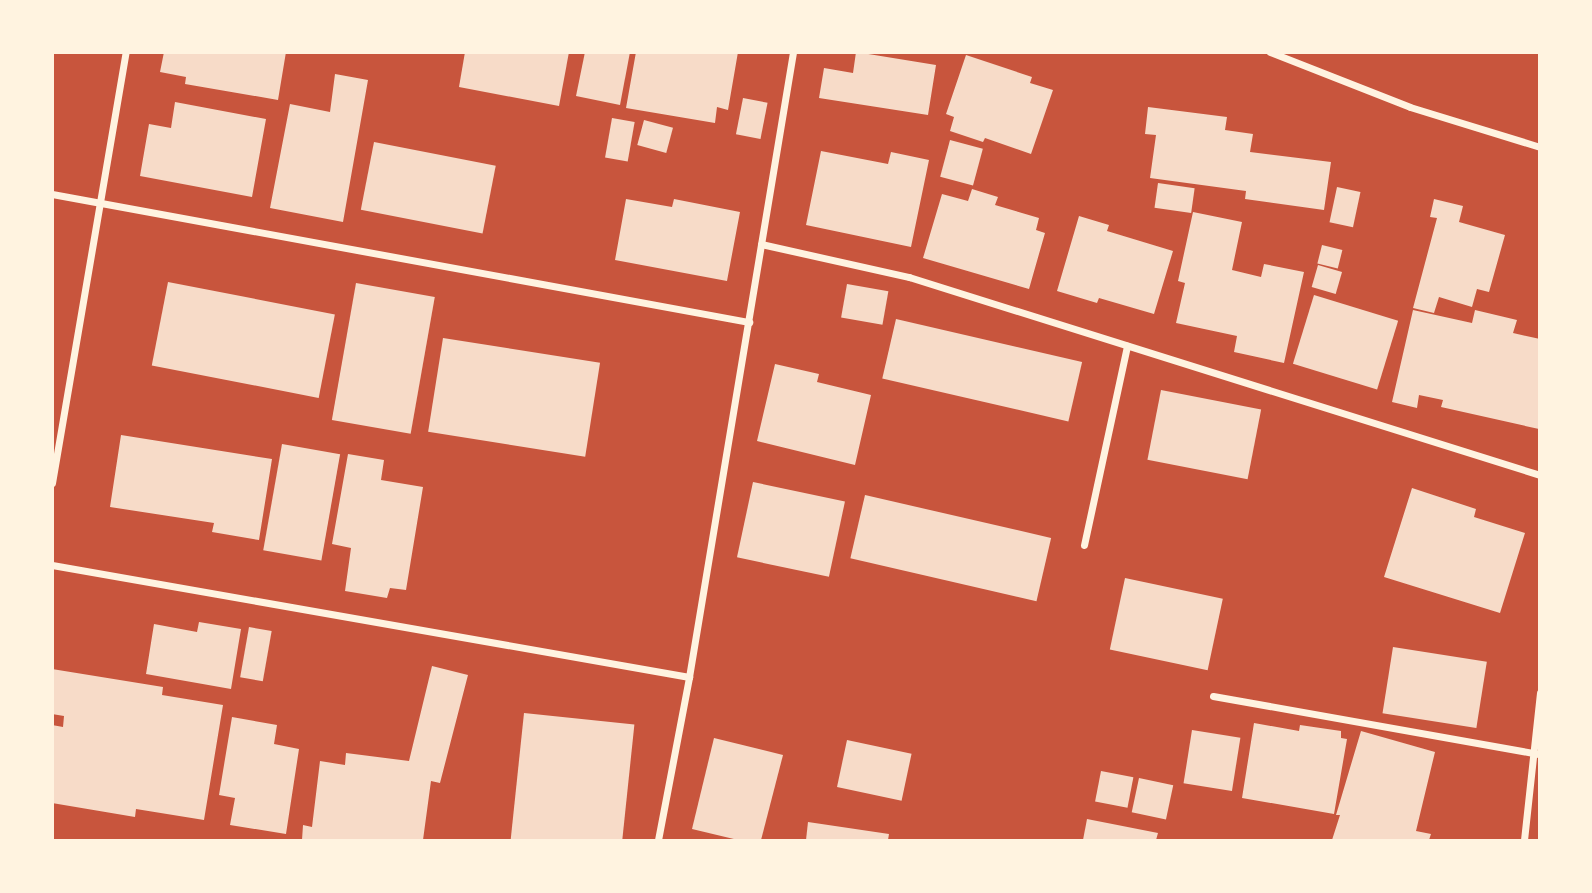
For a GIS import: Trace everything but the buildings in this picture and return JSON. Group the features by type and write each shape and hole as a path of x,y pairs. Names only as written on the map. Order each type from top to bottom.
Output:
{"street":[{"path":"52,483 126,52"},
{"path":"658,841 689,677 793,52"},
{"path":"1270,52 1410,107 1539,147"},
{"path":"52,194 749,322"},
{"path":"761,244 909,277 1539,475"},
{"path":"1084,545 1128,346"},
{"path":"52,565 689,677"},
{"path":"1524,841 1536,753 1539,693"},
{"path":"1213,696 1536,753"}]}
